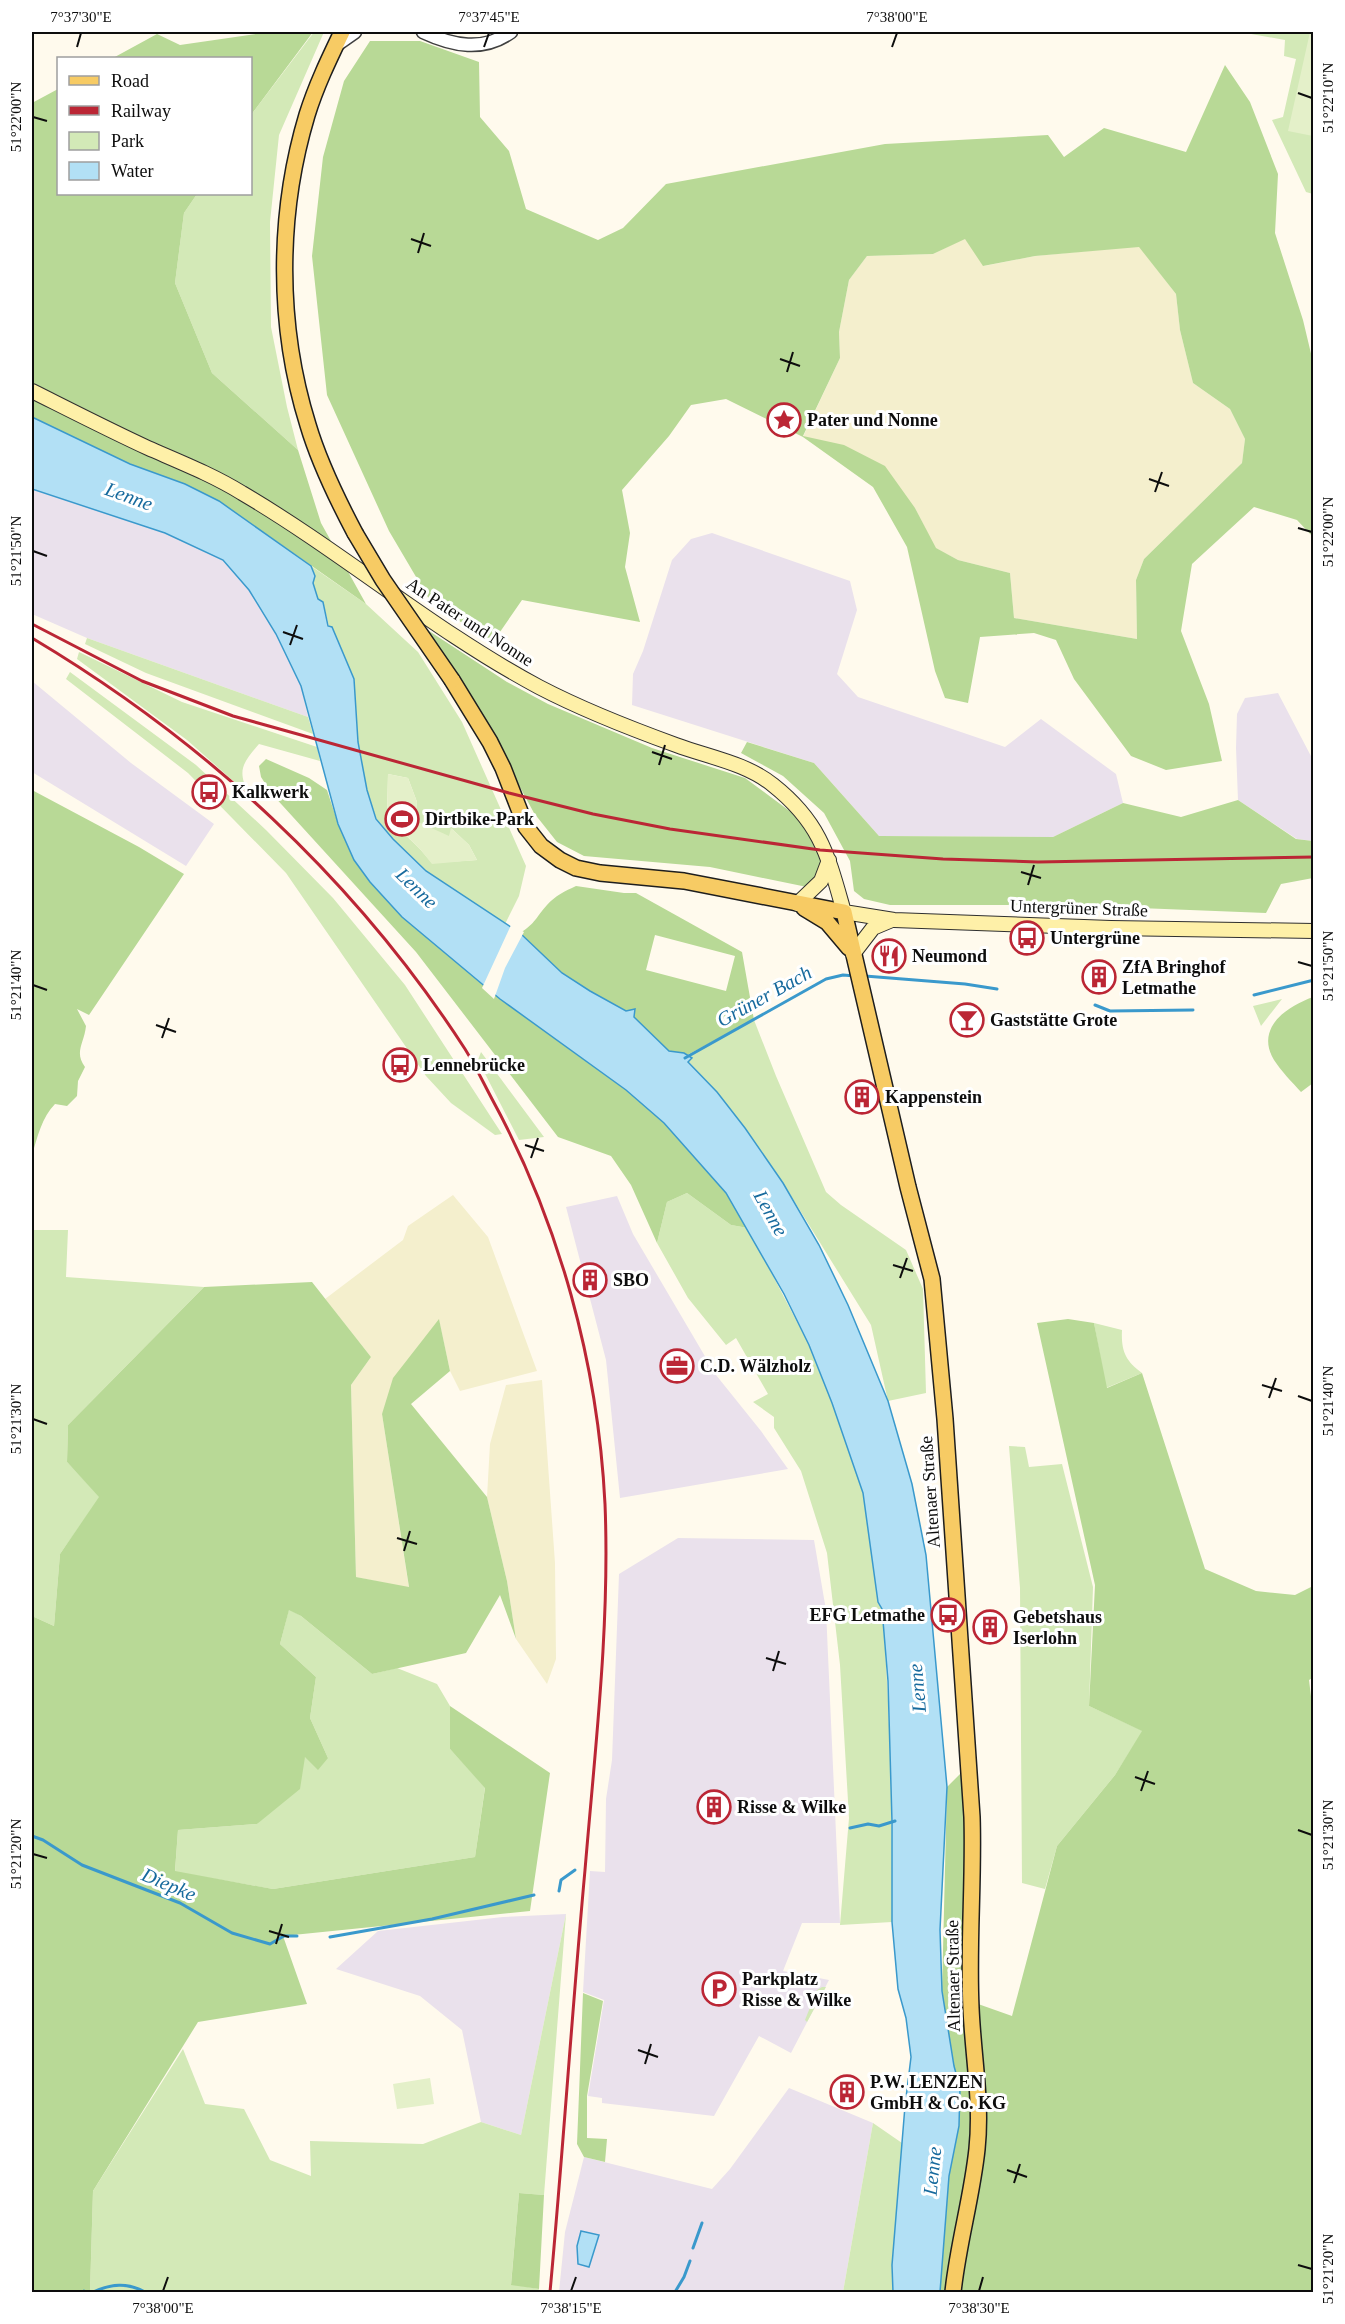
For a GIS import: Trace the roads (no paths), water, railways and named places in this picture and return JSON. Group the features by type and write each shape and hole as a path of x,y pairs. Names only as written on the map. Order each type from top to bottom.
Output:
{"main road":[{"path":"342,32 334,46 309,110 291,184 286,243 286,304 291,357 308,426 335,493 355,533 383,580 452,680 490,741 526,827 541,846 576,868 746,891 797,904 844,912"},
{"name":"An Pater und Nonne","path":"32,391 241,492 468,645 537,686 588,711 744,769 772,784 803,814 817,832 829,860 844,912"},
{"path":"797,904 822,881 829,860"},
{"path":"797,904 827,922 853,954 873,928 894,920"},
{"name":"Untergrüner Straße","path":"844,912 894,920 1111,928 1314,931"},
{"name":"Altenaer Straße","path":"844,912 908,1187 932,1279 946,1431 972,1817 970,1980 978,2079 977,2149 953,2292"}],"street":[{"path":"334,46 355,32"},
{"path":"423,32 444,41 470,46 495,41 511,32"}],"water":[{"name":"Lenne","path":"32,417 130,464 185,484 219,501 311,566 315,576 313,583 318,599 323,602 328,626 332,627 354,679 358,742 367,790 376,819 426,871 520,933 562,973 626,1011 635,1009 634,1017 669,1051 684,1053 692,1058 688,1062 717,1092 745,1128 783,1183 819,1245 848,1305 888,1401 912,1484 926,1555 947,1787 940,1930 942,1991 954,2066 960,2088 959,2126 949,2176 940,2292 893,2292 892,2265 911,2057 906,2018 898,1989 892,1922 888,1681 882,1609 878,1602 863,1493 809,1345 784,1294 726,1193 664,1123 626,1090 500,999 402,917 370,882 354,860 338,824 301,686 276,634 249,590 223,560 165,533 32,489"},
{"path":"581,2231 599,2235 589,2267 578,2264 577,2246"}],"waterway":[{"name":"Grüner Bach","path":"685,1058 826,979 843,975 855,976"},
{"name":"Grüner Bach","path":"865,976 965,984 997,989"},
{"name":"Grüner Bach","path":"1254,995 1314,980"},
{"name":"Grüner Bach","path":"1095,1005 1110,1011 1193,1010"},
{"name":"Diepke","path":"850,1828 868,1824 879,1826 895,1821"},
{"name":"Diepke","path":"32,1836 43,1840 82,1865 180,1903 232,1933 270,1944 284,1936 297,1936"},
{"name":"Diepke","path":"559,1891 561,1880 575,1870"},
{"name":"Diepke","path":"330,1937 432,1919 534,1895"},
{"path":"693,2248 702,2223"},
{"path":"675,2292 690,2261"},
{"path":"93,2292 119,2285 145,2292"}],"railway":[{"path":"32,624 142,681 233,716 509,793 593,814 670,829 820,850 943,859 1038,862 1314,857"},
{"path":"32,638 96,678 216,768 272,818 325,871 375,928 422,987 472,1061 516,1146 537,1194 571,1295 594,1399 601,1451 606,1550 601,1687 550,2292"}],"place":[{"name":"Pater und Nonne","path":"784,420"},
{"name":"Kalkwerk","path":"209,792"},
{"name":"Dirtbike-Park","path":"402,819"},
{"name":"Untergrüne","path":"1027,938"},
{"name":"Neumond","path":"889,956"},
{"name":"ZfA Bringhof Letmathe","path":"1099,977"},
{"name":"Gaststätte Grote","path":"967,1020"},
{"name":"Lennebrücke","path":"400,1065"},
{"name":"Kappenstein","path":"862,1097"},
{"name":"SBO","path":"590,1280"},
{"name":"C.D. Wälzholz","path":"677,1366"},
{"name":"EFG Letmathe","path":"948,1615"},
{"name":"Gebetshaus Iserlohn","path":"990,1627"},
{"name":"Risse & Wilke","path":"714,1807"},
{"name":"Parkplatz Risse & Wilke","path":"719,1989"},
{"name":"P.W. LENZEN GmbH & Co. KG","path":"847,2092"}]}
